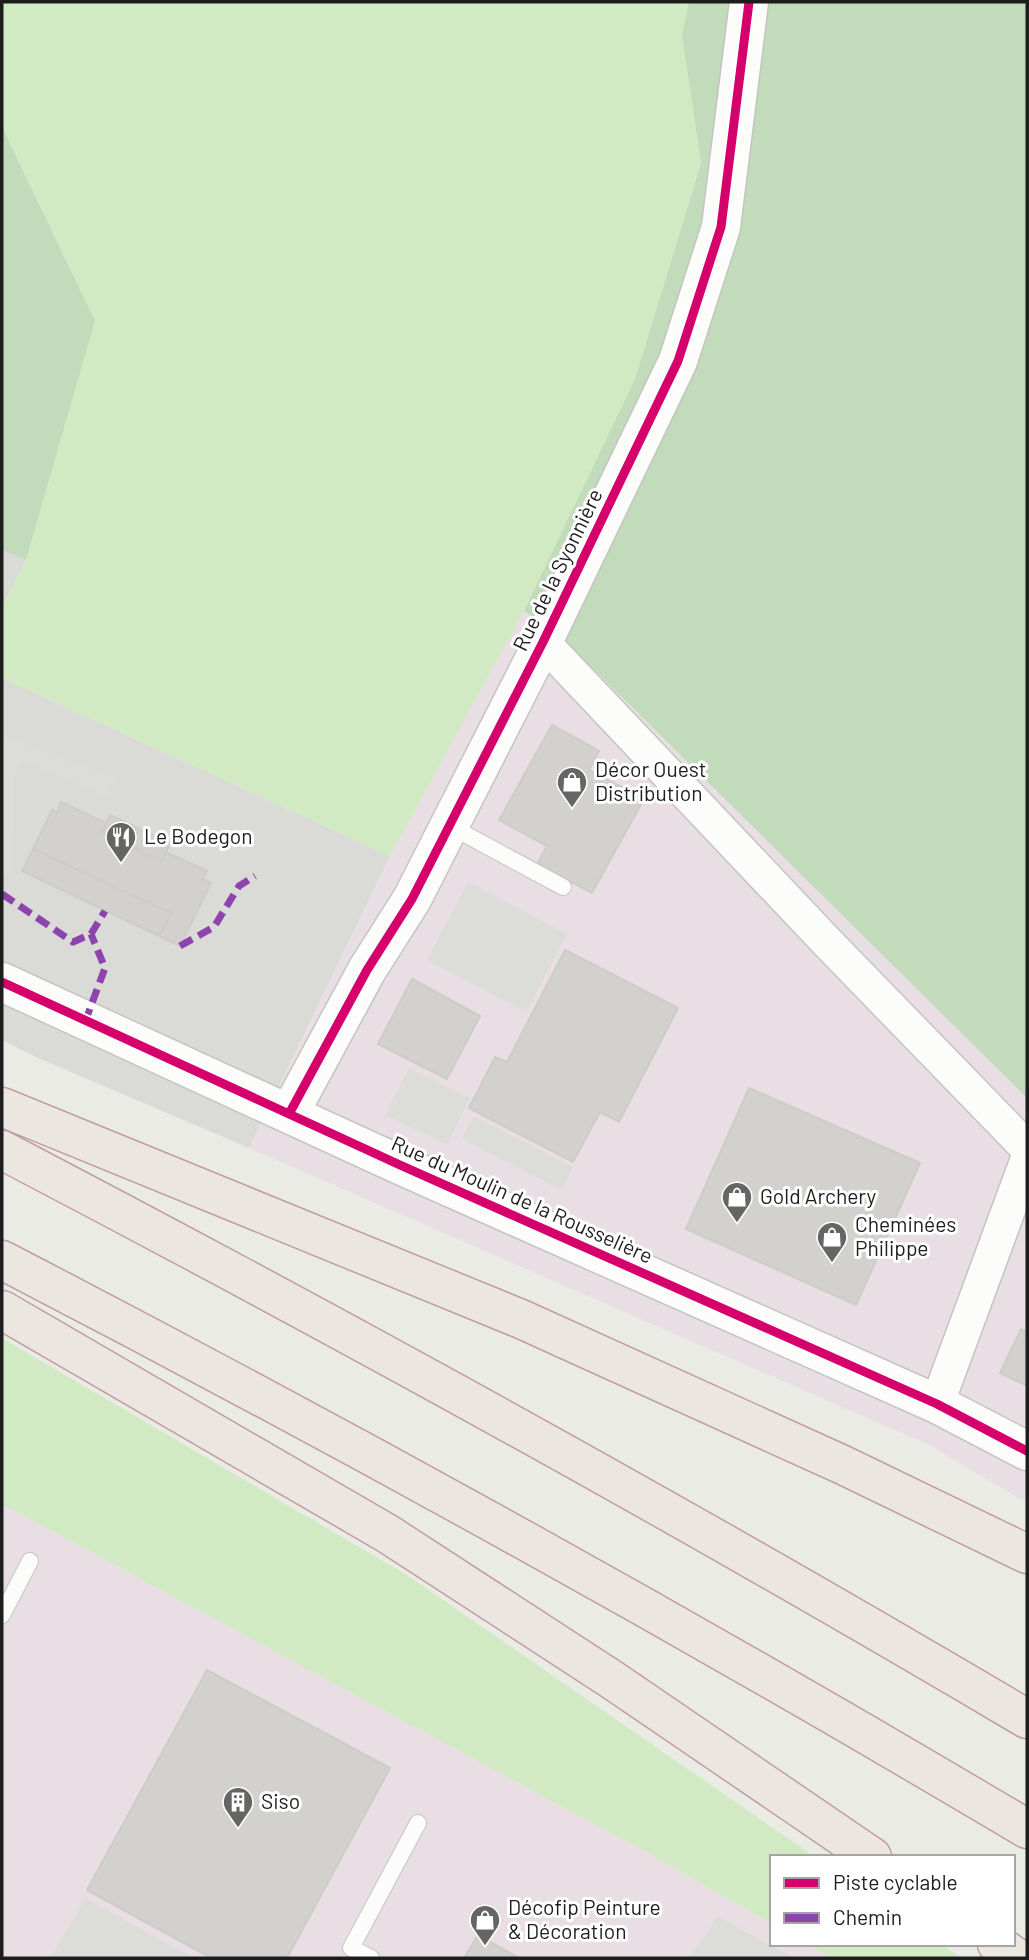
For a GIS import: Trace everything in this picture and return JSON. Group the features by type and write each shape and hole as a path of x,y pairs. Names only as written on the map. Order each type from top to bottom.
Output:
{"highway":[{"path":"2,1107 521,1319 843,1465 1027,1554"},
{"path":"2,1150 330,1325 760,1563 1027,1719"},
{"path":"2,1260 332,1434 590,1577 1027,1829"},
{"path":"2,1310 388,1534 611,1679 869,1855"},
{"path":"1000,1946 1017,1958"}],"street":[{"name":"Rue de la Syonnière","path":"289,1114 367,970 412,899 450,826 543,642 678,361 721,227 749,2"},
{"path":"543,642 827,942 1027,1148"},
{"name":"Rue du Moulin de la Rousselière","path":"2,982 289,1114 937,1404 1027,1451"},
{"path":"937,1404 1027,1160"}],"lane":[{"path":"450,826 563,887"},
{"path":"2,1615 30,1561"},
{"path":"371,1958 351,1948 418,1823"}],"shaded area":[{"path":"2,550 26,560 2,608"},
{"path":"524,611 558,634 1027,1098 1027,1503 929,1445 249,1148 390,856"},
{"path":"2,678 390,856 249,1148 2,1040"},
{"path":"2,736 114,778 108,797 23,760 13,778 14,870 2,877"},
{"path":"468,882 567,934 526,1012 427,960"},
{"path":"409,1068 470,1098 447,1145 385,1115"},
{"path":"473,1116 573,1167 561,1190 462,1139"},
{"path":"2,1504 648,1853 770,1923 770,1946 810,1946 831,1958 2,1958"},
{"path":"85,1898 193,1958 51,1958"},
{"path":"718,1916 793,1958 689,1958"}],"green space":[{"path":"2,2 689,2 682,35 701,162 635,379 524,611 390,856 2,678 2,608 26,560 95,321 2,127"},
{"path":"689,2 1027,2 1027,1098 558,634 524,611 635,379 701,163 682,35"},
{"path":"2,127 95,321 26,560 2,550"},
{"path":"2,1338 407,1575 812,1855 770,1855 770,1923 648,1853 2,1504"},
{"path":"810,1946 944,1946 961,1958 831,1958"}],"building":[{"name":"Décor Ouest Distribution","path":"552,725 599,751 589,770 644,799 592,893 537,864 547,846 499,820"},
{"path":"61,802 106,823 101,833 162,862 166,852 207,871 203,879 211,883 180,946 159,936 171,913 33,849 52,810 58,812"},
{"path":"110,815 170,843 162,862 101,833"},
{"path":"33,849 171,913 159,936 22,871"},
{"path":"565,950 678,1008 619,1122 600,1112 573,1162 469,1108 495,1057 507,1062"},
{"path":"412,979 480,1016 447,1079 378,1044"},
{"path":"749,1088 920,1163 856,1305 686,1229"},
{"path":"1021,1329 1027,1332 1027,1386 1000,1373"},
{"name":"Siso","path":"207,1670 390,1768 287,1958 211,1958 87,1890"},
{"name":"Décofip Peinture & Décoration","path":"478,1935 519,1958 464,1958"}],"marked path":[{"path":"180,946 214,927 239,886 255,876"},
{"path":"2,894 73,942 91,934 105,911"},
{"path":"85,1022 105,968 91,934"}],"cycle path":[{"path":"289,1114 367,970 412,899 543,642 678,361 721,227 749,2"},
{"path":"2,982 400,1165 937,1404 1027,1451"}],"place":[{"name":"Décor Ouest Distribution","path":"572,809"},
{"name":"Le Bodegon","path":"121,864"},
{"name":"Gold Archery","path":"737,1224"},
{"name":"Cheminées Philippe","path":"832,1264"},
{"name":"Siso","path":"238,1829"},
{"name":"Décofip Peinture & Décoration","path":"485,1947"}]}
